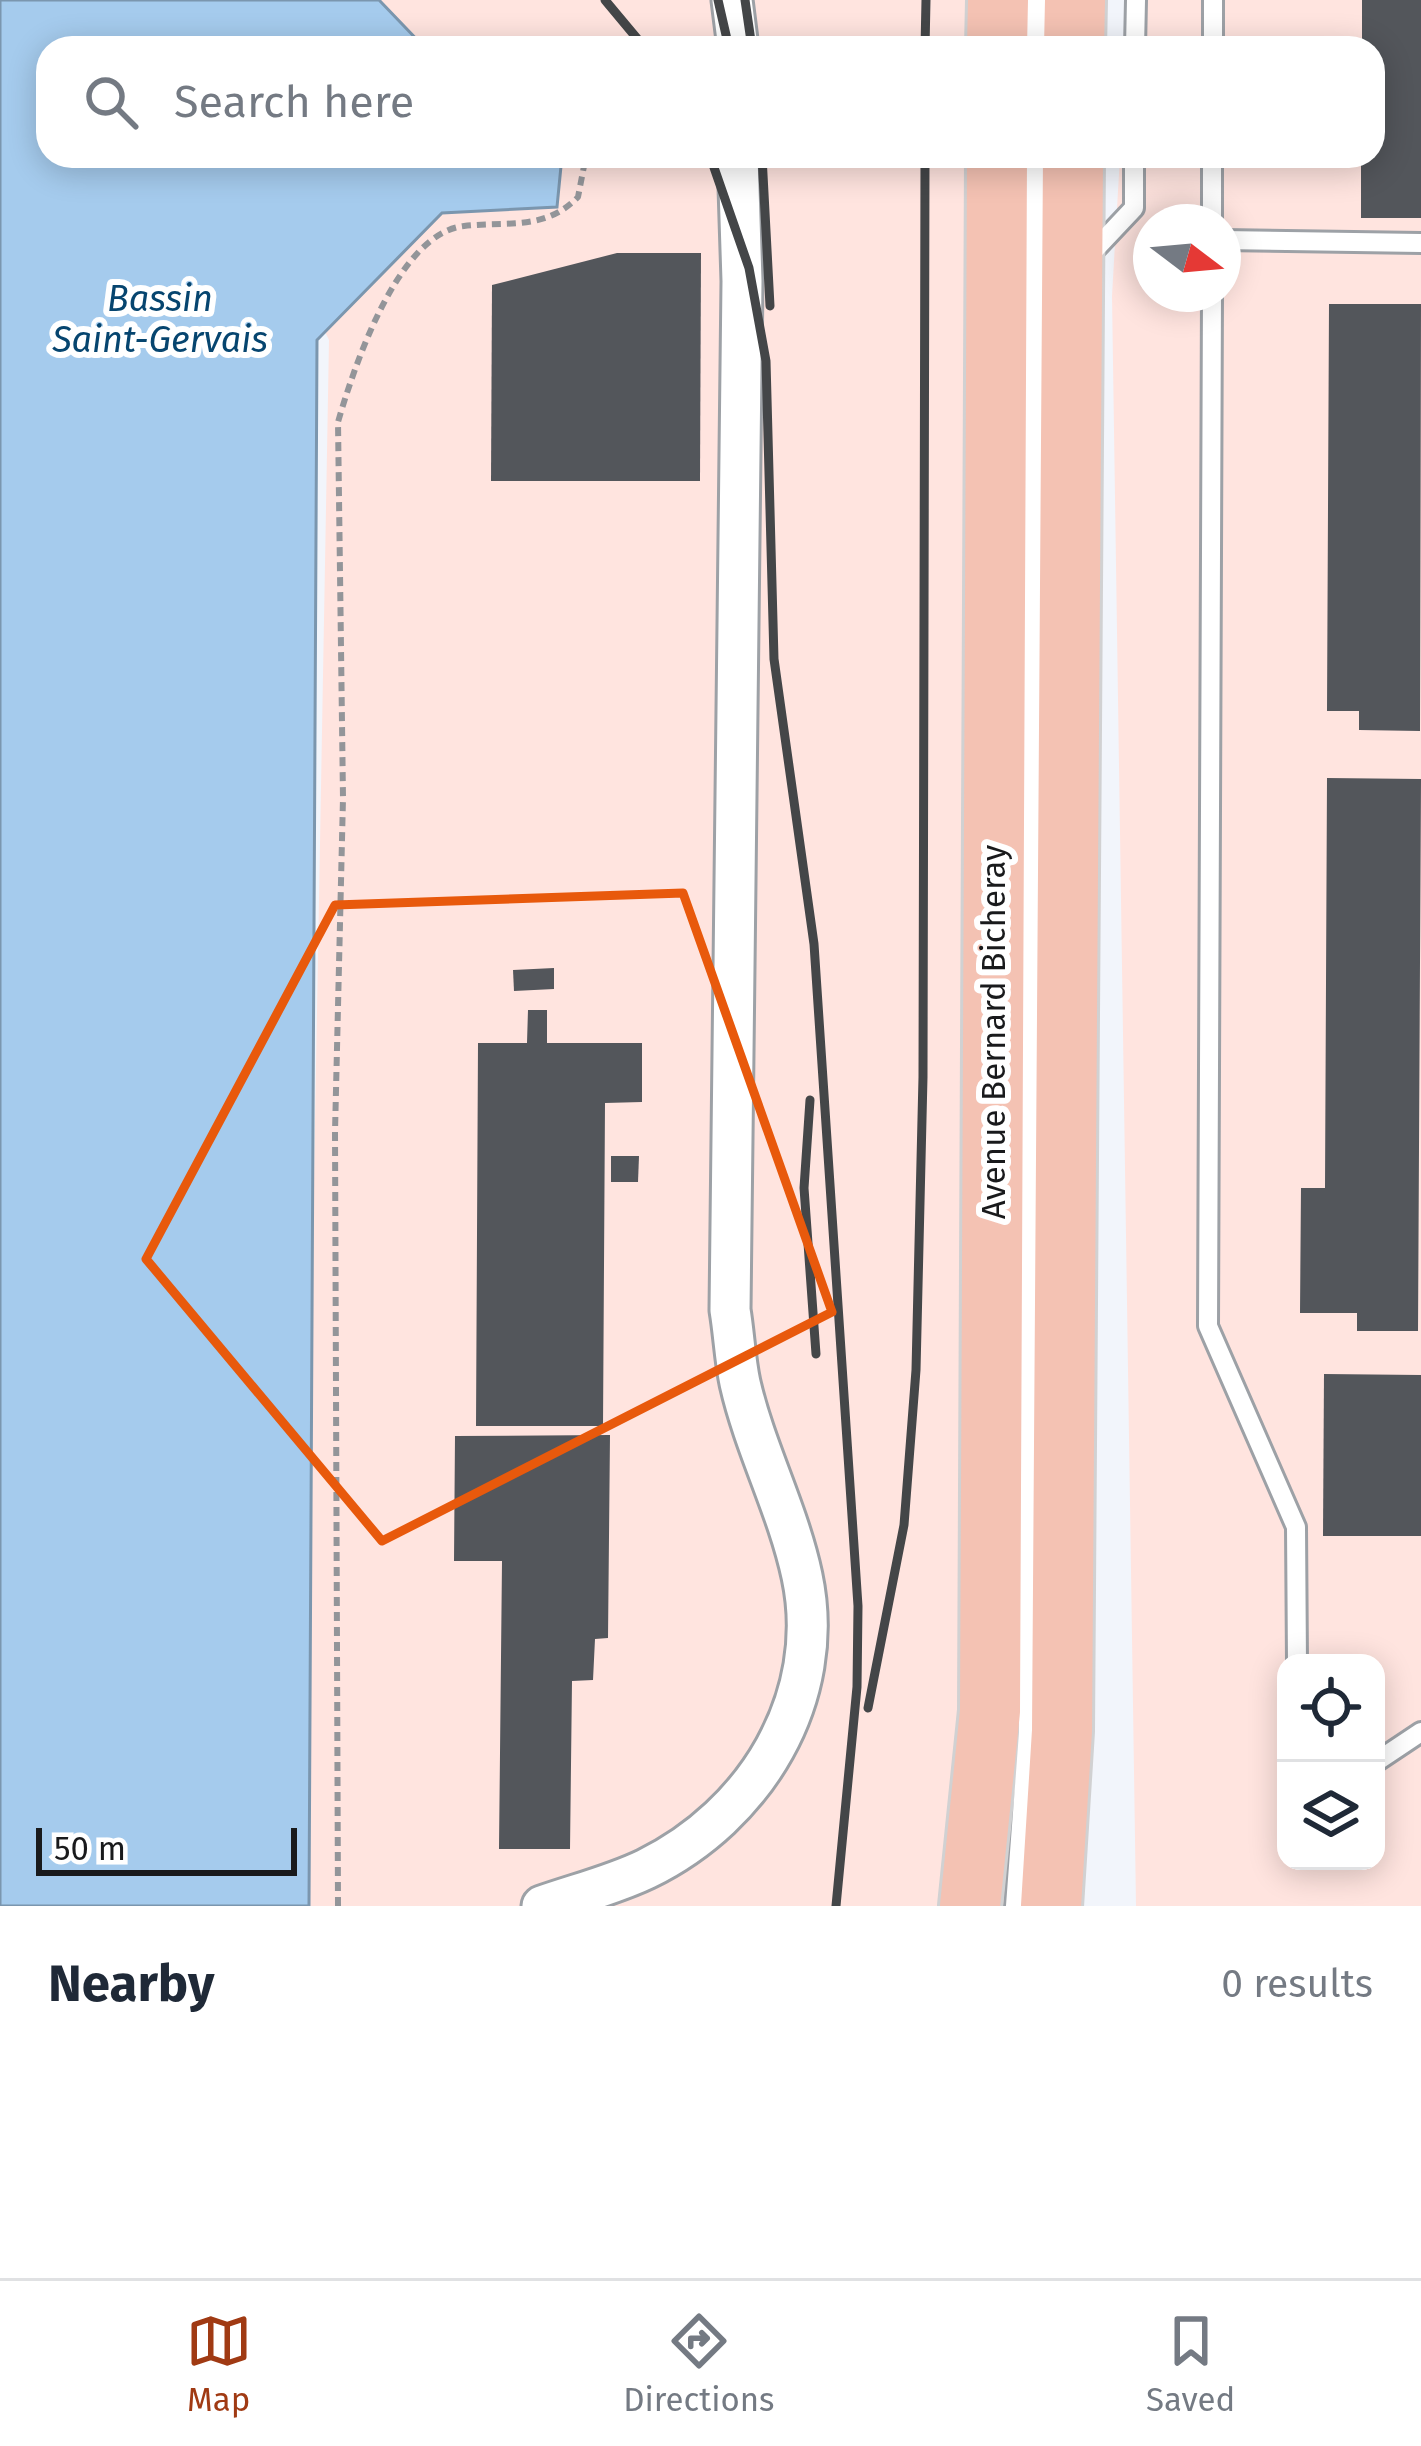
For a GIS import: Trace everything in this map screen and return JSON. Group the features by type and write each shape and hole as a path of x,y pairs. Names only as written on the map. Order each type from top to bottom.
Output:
{"main road":[{"path":"998,0 998,36"},
{"path":"1075,0 1075,36"},
{"name":"Avenue Bernard Bicheray","path":"970,1906 990,1711 997,168"},
{"path":"1051,1906 1062,1731 1073,168"}],"street":[{"path":"732,0 736,36"},
{"path":"542,1906 647,1869 725,1816 774,1758 796,1697 809,1639 802,1576 740,1384 730,1310 742,281 738,168"}],"lane":[{"path":"1036,0 1036,36"},
{"path":"1135,36 1136,0"},
{"path":"1213,0 1213,36"},
{"path":"1015,1906 1028,1733 1035,168"},
{"path":"1071,276 1134,208 1134,168"},
{"path":"1212,168 1212,204"},
{"path":"1241,240 1421,244"},
{"path":"1212,312 1208,1326 1296,1527 1297,1654"},
{"path":"1385,1756 1421,1732"}],"path":[{"path":"338,1906 335,1132 343,798 338,422 350,380 404,266 458,226 528,224 554,216 578,197 584,168"}],"highlighted area":[{"path":"683,893 832,1312 382,1541 146,1259 335,905"}],"shaded area":[{"path":"133,0 999,0 1000,36 155,36"},
{"path":"1129,0 1421,0 1421,1906 1136,1906 1112,296 1119,168 1385,168 1385,36 1127,36"},
{"path":"236,168 1003,168 1053,1906 301,1906 329,340 278,235"}],"water":[{"name":"Bassin Saint-Gervais","path":"0,0 379,0 414,36 36,36 36,168 561,168 557,207 442,213 317,340 309,1906 0,1906"}],"building":[{"path":"1362,0 1421,0 1421,218 1361,218 1361,168 1385,168 1385,36 1362,36"},
{"path":"617,253 701,253 700,481 491,481 492,285"},
{"path":"1329,304 1421,304 1420,731 1359,730 1359,711 1327,711"},
{"path":"1327,778 1421,779 1418,1331 1357,1331 1357,1313 1300,1313 1301,1188 1325,1188"},
{"path":"554,968 554,989 514,991 513,970"},
{"path":"528,1010 547,1010 547,1043 642,1043 642,1102 605,1103 603,1426 476,1426 478,1043 527,1043"},
{"path":"611,1156 639,1156 638,1182 611,1182"},
{"path":"1324,1374 1421,1375 1421,1536 1323,1536"},
{"path":"610,1435 608,1638 595,1639 593,1680 572,1681 570,1849 499,1849 502,1561 454,1561 455,1436"}],"railway":[{"path":"605,0 635,36"},
{"path":"718,0 726,36"},
{"path":"745,0 750,36"},
{"path":"925,36 926,0"},
{"path":"714,168 749,268 766,361 774,659 814,944 858,1606 857,1687 836,1906"},
{"path":"763,168 770,306"},
{"path":"868,1708 904,1525 916,1370 923,1077 925,168"},
{"path":"810,1100 804,1188 816,1354"}]}
